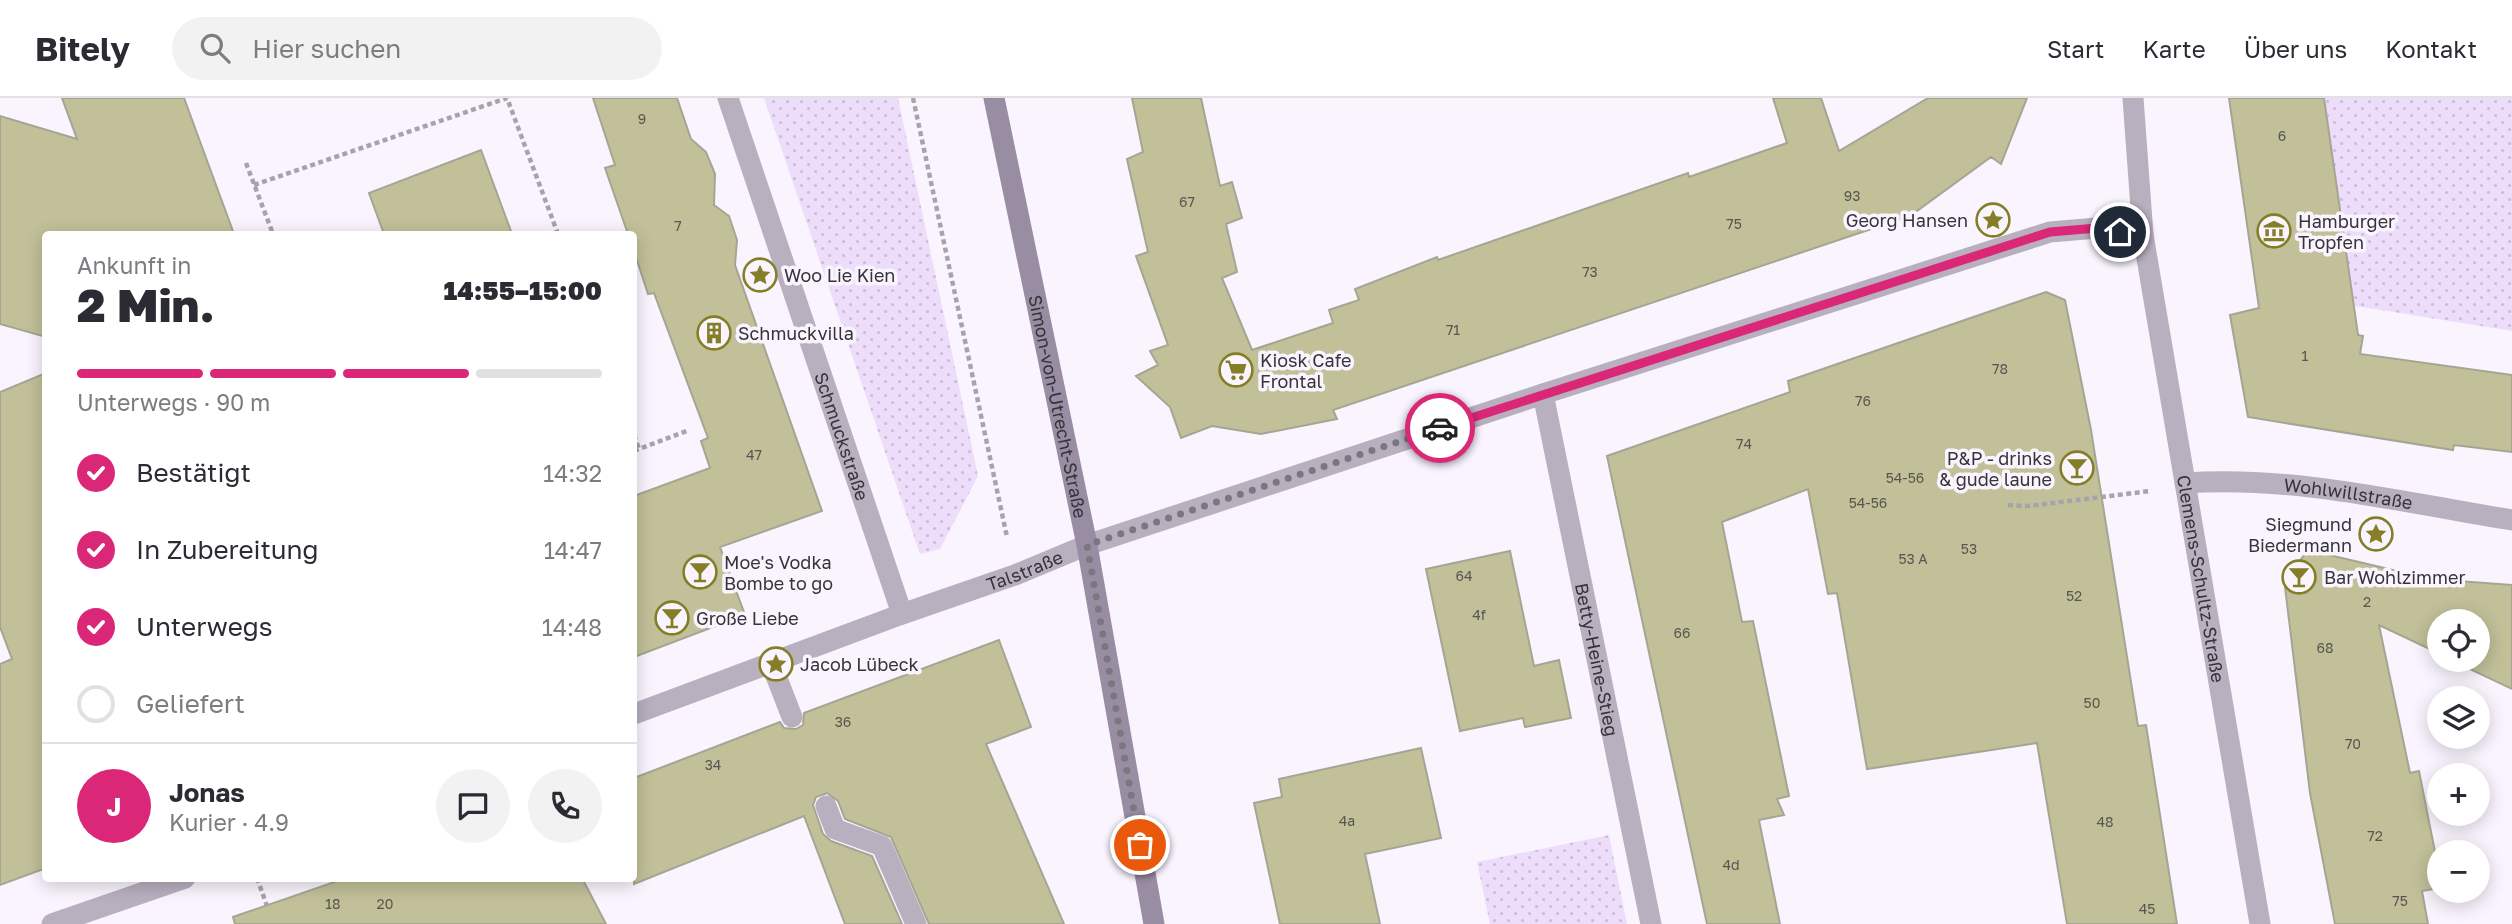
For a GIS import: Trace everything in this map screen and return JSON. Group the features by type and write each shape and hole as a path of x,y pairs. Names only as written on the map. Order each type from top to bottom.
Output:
{"main road":[{"name":"Simon-von-Utrecht-Straße","path":"994,98 1087,545 1154,924"}],"street":[{"name":"Schmuckstraße","path":"728,98 902,614"},
{"name":"Clemens-Schultz-Straße","path":"2133,98 2143,235 2260,924"},
{"name":"Talstraße","path":"637,713 1015,575 1087,545 1543,394 2050,232 2097,228 2143,235"},
{"name":"Betty-Heine-Stieg","path":"1543,394 1651,924"},
{"name":"Wohlwillstraße","path":"2185,485 2230,480 2279,484 2512,520"},
{"path":"771,663 792,717"},
{"path":"826,806 835,829 882,846 916,924"},
{"path":"52,924 173,882"}],"path":[{"path":"254,185 507,98 557,231"},
{"path":"913,98 1015,575"},
{"path":"246,163 272,231"},
{"path":"637,450 690,430"},
{"path":"2008,505 2029,506 2185,485"},
{"path":"258,882 267,906"}],"shaded area":[{"path":"764,98 898,98 978,476 940,549 920,554"},
{"path":"2325,98 2512,98 2512,331 2343,304 2348,269"},
{"path":"1609,835 1627,924 1490,924 1477,862"}],"building":[{"path":"62,98 184,98 233,231 42,231 42,336 0,324 0,116 77,139"},
{"path":"593,98 677,98 691,139 706,152 715,174 714,205 729,216 737,240 735,265 822,511 720,547 745,615 637,656 637,495 710,468 701,441 708,438 654,293 648,294 637,260 637,231 627,231 605,168 615,165"},
{"path":"1132,98 1201,98 1220,186 1232,182 1242,218 1226,224 1237,272 1222,278 1252,350 1333,323 1329,310 1359,300 1355,289 1437,257 1438,260 1688,173 1689,177 1787,143 1773,98 1821,98 1839,151 1928,98 2027,98 2001,164 1991,157 1910,216 1333,410 1337,419 1261,434 1212,426 1181,438 1170,407 1136,376 1158,365 1150,351 1168,345 1136,256 1148,252 1127,159 1143,152"},
{"path":"2229,98 2324,98 2358,335 2363,336 2360,354 2512,375 2512,452 2454,445 2453,450 2248,417 2230,315 2259,308"},
{"path":"481,150 511,231 383,231 369,193"},
{"path":"2046,292 2065,300 2091,430 2138,726 2146,725 2177,924 2067,924 2037,743 1867,769 1837,593 1828,594 1808,489 1722,522 1742,622 1753,621 1789,796 1777,799 1784,815 1759,820 1780,924 1707,924 1607,456 1790,392 1788,381"},
{"path":"42,375 42,869 0,885 0,664 12,659 0,627 0,392"},
{"path":"2308,550 2431,579 2512,585 2512,689 2476,672 2490,672 2490,609 2427,609 2427,648 2379,625 2410,773 2419,771 2427,811 2427,826 2430,826 2433,840 2427,840 2427,890 2422,891 2428,924 2335,924 2310,793 2285,580"},
{"path":"1510,551 1534,666 1559,660 1571,718 1525,727 1523,718 1460,731 1426,569"},
{"path":"999,640 1031,727 986,744 1064,924 929,924 891,837 845,819 838,801 827,793 816,797 813,805 823,834 831,841 872,856 902,924 845,924 804,816 634,884 637,882 637,777 780,722 784,728 796,729 803,725 804,713"},
{"path":"1421,748 1441,838 1365,854 1380,924 1280,924 1254,803 1282,797 1279,779"},
{"path":"334,882 584,882 606,924 235,924 233,917"}],"way so far":[{"path":"1140,845 1087,545 1440,428"}],"place":[{"name":"Georg Hansen","path":"1993,220"},
{"name":"Hamburger Tropfen","path":"2274,231"},
{"name":"Woo Lie Kien","path":"760,275"},
{"name":"Schmuckvilla","path":"714,333"},
{"name":"Kiosk Cafe Frontal","path":"1236,370"},
{"name":"P&P - drinks & gude laune","path":"2077,468"},
{"name":"Siegmund Biedermann","path":"2376,534"},
{"name":"Moe's Vodka Bombe to go","path":"700,572"},
{"name":"Bar Wohlzimmer","path":"2299,577"},
{"name":"Große Liebe","path":"672,618"},
{"name":"Jacob Lübeck","path":"776,664"}],"route":[{"path":"1440,428 2050,232 2097,228 2120,232"}]}
